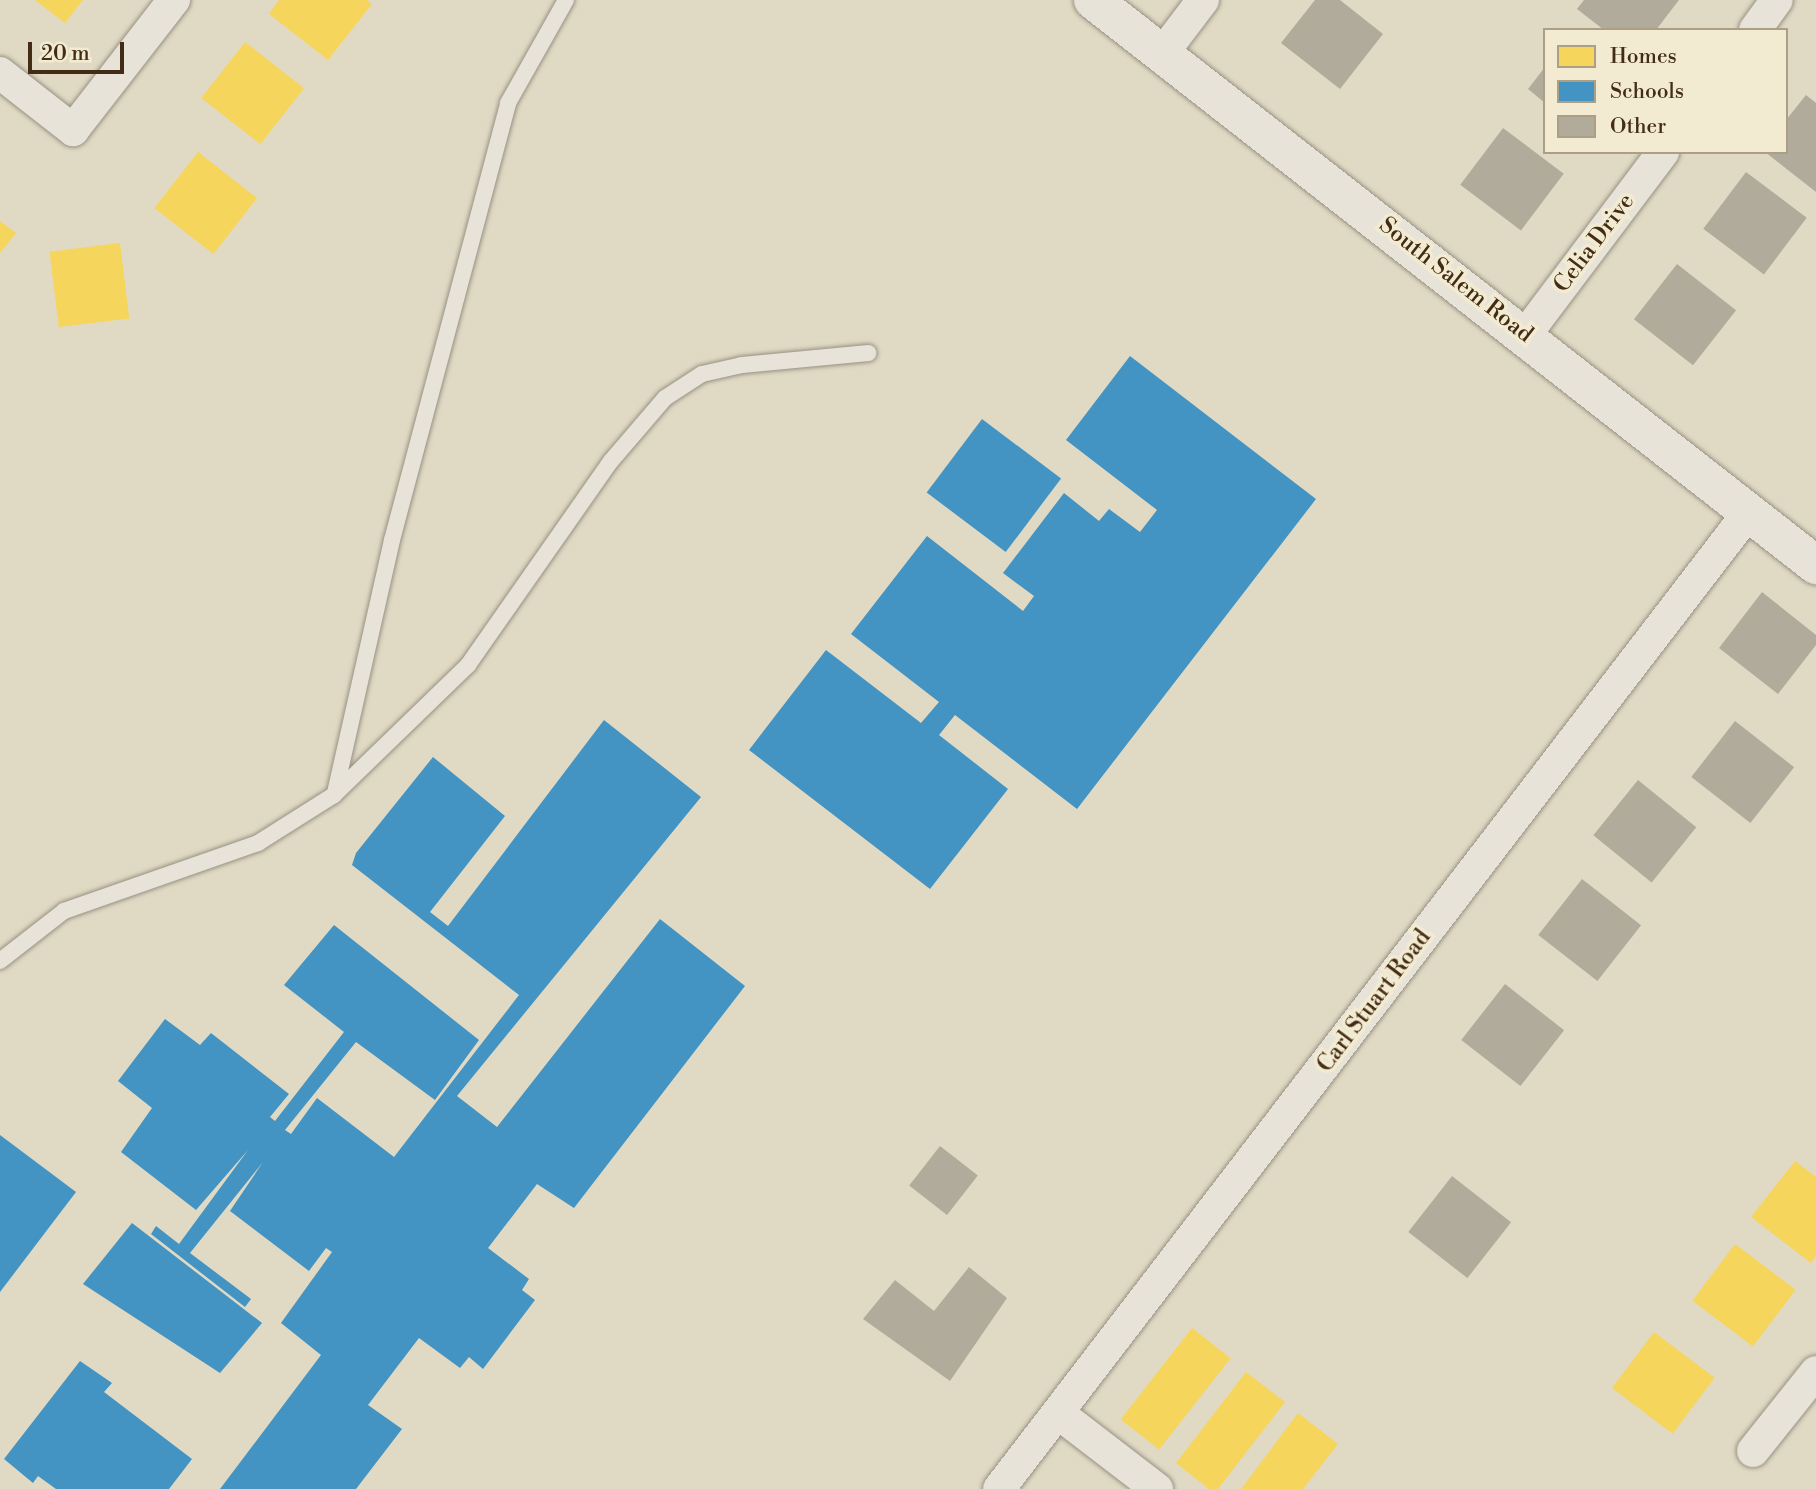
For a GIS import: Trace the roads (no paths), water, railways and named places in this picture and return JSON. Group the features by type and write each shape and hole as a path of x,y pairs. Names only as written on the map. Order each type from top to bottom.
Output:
{"main road":[{"name":"South Salem Road","path":"1093,0 1526,334 1816,565"}],"street":[{"path":"0,73 73,130 174,0"},
{"path":"1163,54 1203,0"},
{"path":"1756,28 1777,0"},
{"name":"Celia Drive","path":"1526,334 1661,154"},
{"name":"Carl Stuart Road","path":"999,1489 1749,512"},
{"path":"1753,1451 1816,1372"},
{"path":"1058,1413 1157,1489"}],"lane":[{"path":"334,794 392,540 508,103 566,0"},
{"path":"0,961 64,911 258,843 334,794 468,665 611,461 665,398 702,374 742,365 868,353"}]}
